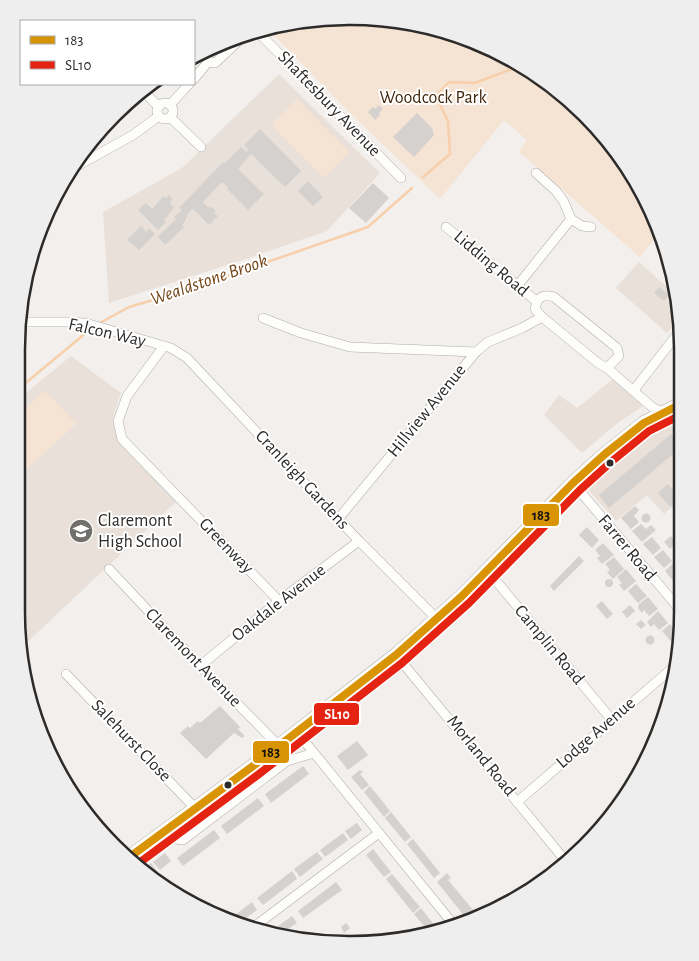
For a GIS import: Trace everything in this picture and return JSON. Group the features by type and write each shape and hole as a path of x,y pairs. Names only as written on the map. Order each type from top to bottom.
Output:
{"main road":[{"path":"134,854 297,732 396,655 437,619 573,483 634,430 674,407"}],"street":[{"name":"Shaftesbury Avenue","path":"263,37 401,178"},
{"path":"208,62 215,63 220,60 233,47"},
{"path":"195,78 208,62 207,57"},
{"path":"170,105 188,85"},
{"path":"147,96 164,119 170,117 173,111 170,105"},
{"path":"85,162 133,136 166,103 170,105"},
{"path":"170,117 201,147"},
{"path":"536,173 556,191 564,202 571,219 582,226 591,227"},
{"path":"518,285 571,219"},
{"name":"Lidding Road","path":"446,227 518,285 536,305 542,317 634,390 652,407 662,412"},
{"path":"530,323 536,305 542,296 554,297 617,348 619,356 607,368"},
{"name":"Hillview Avenue","path":"339,518 476,352 488,342 522,328 542,317"},
{"path":"263,318 301,333 350,347 476,352"},
{"name":"Falcon Way","path":"27,322 75,322 89,324 164,346"},
{"path":"634,390 673,339"},
{"name":"Cranleigh Gardens","path":"164,346 187,358 437,619"},
{"name":"Greenway","path":"164,346 127,396 118,422 122,438 279,601"},
{"path":"662,412 674,415"},
{"name":"Farrer Road","path":"573,483 674,603"},
{"name":"Oakdale Avenue","path":"200,666 279,601 360,540"},
{"name":"Claremont Avenue","path":"109,569 278,746"},
{"name":"Camplin Road","path":"487,570 612,720"},
{"name":"Morland Road","path":"396,655 562,856"},
{"name":"Lodge Avenue","path":"517,802 669,671"},
{"name":"Salehurst Close","path":"66,674 196,808"},
{"path":"297,732 449,920"},
{"path":"167,829 176,839 183,840 287,761 314,753"},
{"path":"259,923 379,833"}],"shaded area":[{"path":"279,74 380,173 327,231 109,303 103,212 182,168"},
{"path":"639,262 668,288 673,326 667,333 616,288"},
{"name":"Claremont High School","path":"71,356 121,393 113,422 118,437 177,501 27,642 25,611 25,394"},
{"path":"613,379 643,406 615,425 582,453 544,415 559,395 577,408"},
{"path":"671,422 674,425 674,506 664,514 647,495 616,521 585,486 629,450"}],"green space":[{"name":"Woodcock Park","path":"350,25 392,28 413,31 454,42 512,68 547,92 579,120 607,152 631,187 655,239 640,257 519,152 527,140 504,120 440,199 350,113 273,34 328,26"},
{"path":"297,99 349,152 323,178 271,125"},
{"path":"45,390 76,424 25,471 25,409"}],"building":[{"path":"379,105 383,109 375,120 368,112 373,107 375,109"},
{"path":"417,113 432,128 434,135 414,157 393,137"},
{"path":"260,129 301,171 285,187 251,154 238,169 264,194 248,210 222,182 203,202 209,208 210,206 216,211 214,213 218,216 209,225 193,209 187,214 188,216 182,225 184,227 165,245 158,237 176,219 174,217 182,210 179,208 223,162 224,164 241,147 247,152 248,149 244,145"},
{"path":"308,181 323,197 313,206 298,191"},
{"path":"373,183 389,198 366,223 349,208"},
{"path":"169,195 173,199 170,201 172,203 170,204 174,207 164,220 166,222 158,230 138,210 146,203 152,209 164,196 166,198"},
{"path":"141,226 146,232 149,228 155,234 139,250 127,240"},
{"path":"659,287 669,295 664,301 654,293"},
{"path":"671,434 674,438 674,453 609,508 599,495"},
{"path":"668,484 674,492 674,504 670,507 658,493"},
{"path":"635,506 639,510 634,516 639,522 631,529 621,518"},
{"path":"646,514 650,518 646,522 642,518"},
{"path":"641,524 646,529 651,525 656,530 642,542 632,531"},
{"path":"587,527 599,540 592,548 579,535"},
{"path":"671,536 674,540 674,546 670,549 664,542"},
{"path":"652,537 661,548 653,555 643,544"},
{"path":"603,543 614,555 602,564 597,558 600,556 595,550"},
{"path":"663,550 672,561 664,568 654,557"},
{"path":"579,556 584,561 554,591 550,586"},
{"path":"614,557 624,569 613,579 607,572 610,570 605,564"},
{"path":"674,564 674,582 665,571"},
{"path":"626,569 636,581 624,591 619,585 622,583 617,577"},
{"path":"609,579 613,583 609,587 605,583"},
{"path":"636,584 647,596 638,603 628,591"},
{"path":"648,597 658,609 649,616 644,610 642,613 638,608 639,604"},
{"path":"602,601 613,614 607,619 596,606"},
{"path":"630,605 635,611 627,618 622,612"},
{"path":"658,611 668,623 659,630 654,624 651,627 647,622"},
{"path":"641,620 646,625 641,629 636,624"},
{"path":"670,624 673,628 672,643 662,631"},
{"path":"650,636 654,640 650,644 646,640"},
{"path":"220,706 240,727 238,729 245,736 242,738 234,733 206,759 180,733 198,721 200,723"},
{"path":"357,741 368,755 348,770 337,756"},
{"path":"303,766 309,774 271,803 265,794"},
{"path":"360,770 363,772 360,774 369,785 362,790 351,777"},
{"path":"370,786 390,811 384,817 364,792"},
{"path":"258,798 264,806 227,834 221,826"},
{"path":"391,812 411,837 405,842 385,818"},
{"path":"357,823 362,830 351,839 345,831"},
{"path":"214,830 220,838 183,866 177,858"},
{"path":"343,833 348,840 325,857 320,850"},
{"path":"413,839 440,873 434,878 407,844"},
{"path":"373,849 391,872 384,877 366,855"},
{"path":"317,852 323,859 300,877 294,869"},
{"path":"165,853 171,861 160,870 153,862"},
{"path":"151,863 158,872 157,873 148,865"},
{"path":"292,871 297,879 263,905 257,898"},
{"path":"447,873 451,878 448,880 474,911 464,915 437,882"},
{"path":"392,874 420,907 413,913 386,879"},
{"path":"336,882 342,890 303,918 298,911"},
{"path":"252,902 257,910 245,919 235,915"},
{"path":"421,908 434,925 425,927 414,914"},
{"path":"292,916 297,923 287,930 276,927"},
{"path":"346,923 350,928 344,933 341,927"}],"waterway":[{"name":"Wealdstone Brook","path":"423,177 450,154 448,121 436,96 449,82 475,83 513,69"},
{"name":"Wealdstone Brook","path":"98,324 129,307 187,290 368,227 412,188"},
{"name":"Wealdstone Brook","path":"25,384 93,327"}],"transit line":[{"name":"183","path":"134,854 253,766 396,655 462,596 573,483 605,454 644,423 674,408"},
{"name":"SL10","path":"142,861 259,774 402,663 469,603 580,490 611,462 649,431 674,418"}],"place":[{"name":"Claremont High School","path":"81,531"}]}
